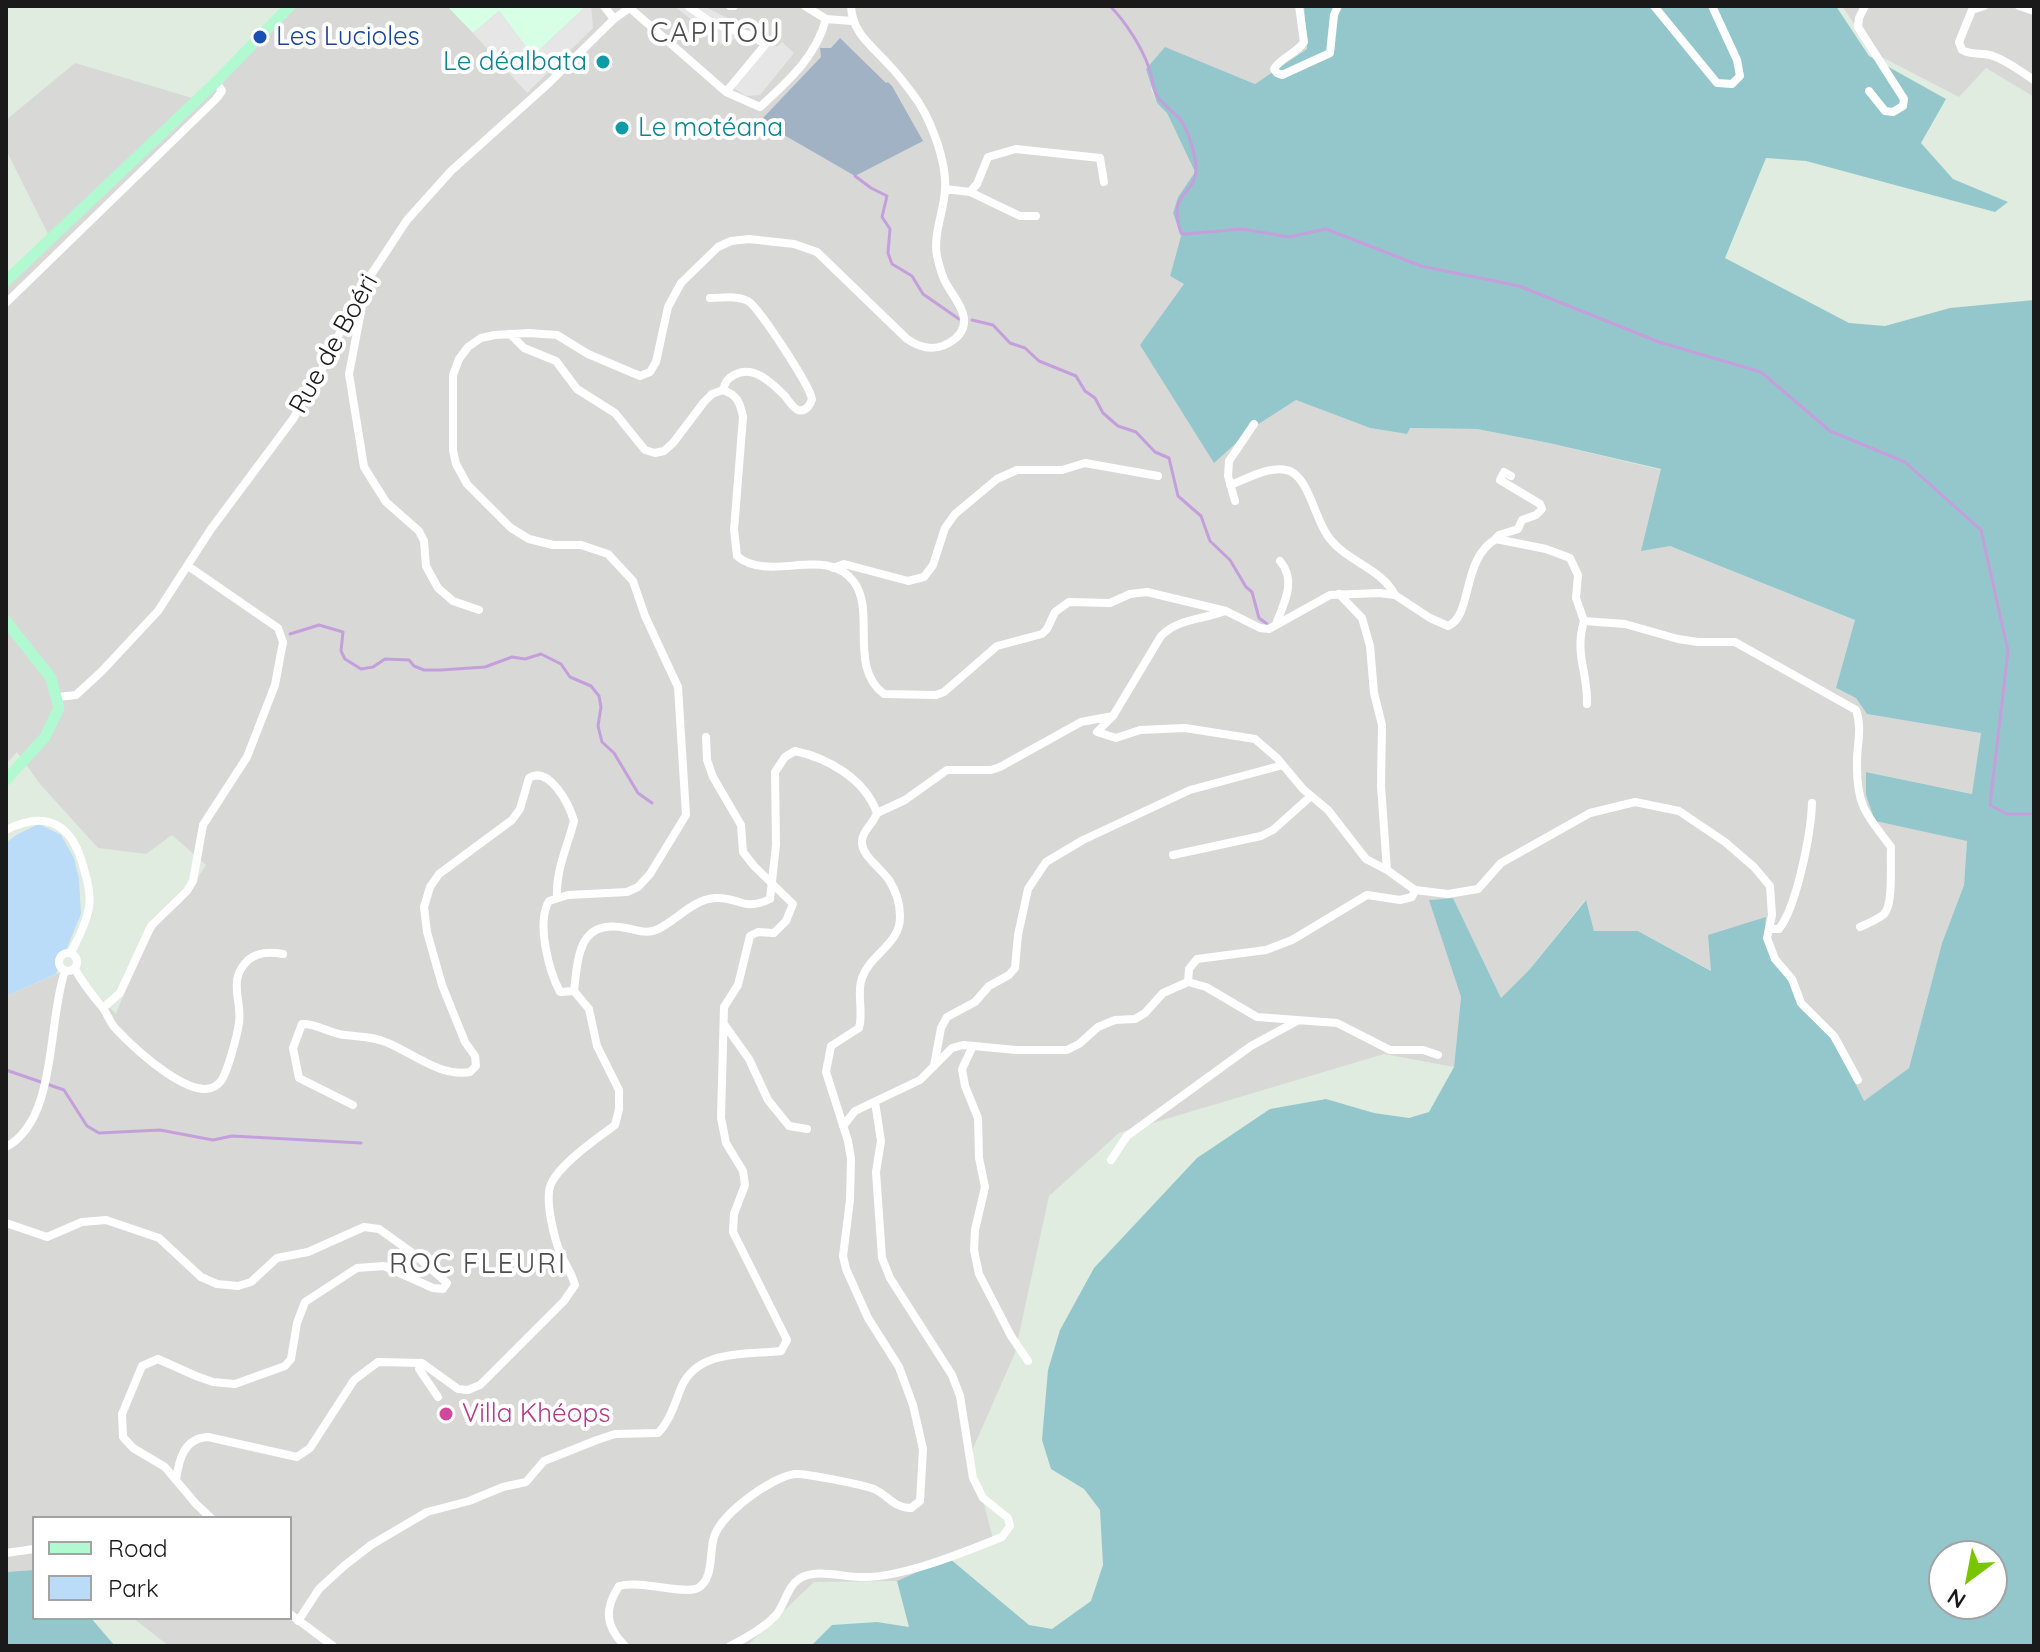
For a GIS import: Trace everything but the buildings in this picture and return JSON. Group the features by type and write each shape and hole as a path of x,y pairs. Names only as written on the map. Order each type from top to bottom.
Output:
{"main road":[{"path":"6,281 216,82 290,6"},
{"path":"6,621 51,678 59,708 53,725 6,780"}],"street":[{"path":"604,6 614,19"},
{"path":"805,6 826,19 852,21"},
{"path":"574,991 560,992 550,972 543,919 545,908 557,897 627,892 638,887 650,874 686,815 678,687 645,616 633,581 608,554 581,545 553,545 520,534 467,484 456,464 453,450 453,375 468,347 481,338 510,334 557,335 588,354 640,376 650,372 656,362 668,307 681,283 718,247 731,241 749,239 794,244 817,252 907,339 921,348 932,349 958,336 963,329 964,315 959,301 945,283 936,254 945,189 940,150 920,103 892,67 864,40 852,21 851,6"},
{"path":"1299,6 1304,42 1299,50 1276,64 1274,69 1282,75 1330,53 1334,15 1338,6"},
{"path":"1654,6 1717,83 1732,84 1740,76 1737,60 1712,6"},
{"path":"1865,6 1858,27 1904,99 1903,106 1893,112 1885,111 1869,91"},
{"path":"1984,6 1972,10 1959,42 1962,50 1971,55 1989,54 2001,59 2034,80"},
{"path":"2019,6 2034,11"},
{"path":"689,7 712,23 755,37 765,45 726,92"},
{"path":"631,8 726,92 760,107 810,56 820,40 826,19"},
{"name":"Rue de Boéri","path":"58,697 76,695 158,611 211,529 293,419 359,295 407,220 451,171 614,19 631,8"},
{"path":"6,303 216,99 222,91 216,82"},
{"path":"970,192 977,184 988,157 1016,149 1100,158 1104,182"},
{"path":"945,189 970,192 1020,216 1036,216"},
{"path":"359,295 362,306 349,374 364,467 386,502 419,531 424,541 426,566 438,588 453,601 479,610"},
{"path":"710,298 740,298 756,307 803,379 812,399 808,408 795,409 779,391 750,371 742,371 726,380 723,390"},
{"path":"510,334 524,348 556,361 577,389 615,413 645,450 655,453 664,451 673,443 712,394 723,390 734,394 743,417 734,530 737,556 753,566 767,568 819,565 833,568 853,582 860,595 865,657 872,680 884,694 936,695 944,692 997,646 1042,634 1055,612 1069,602 1110,603 1130,594 1147,592 1226,611 1260,628 1269,629 1319,599 1339,594 1395,595"},
{"path":"1235,501 1228,476 1229,461 1254,424"},
{"path":"833,568 844,564 908,581 924,577 933,565 945,528 955,514 997,479 1017,470 1062,470 1085,463 1158,476"},
{"path":"1230,485 1268,471 1291,472 1303,481 1313,510 1330,539 1387,582 1395,595 1442,624 1453,624 1462,607 1476,558 1484,546 1499,535 1518,529 1522,520 1541,513 1540,504 1500,480 1504,472 1511,476"},
{"path":"1496,539 1546,549 1570,558 1578,575 1576,598 1584,621 1579,646 1587,704"},
{"path":"1276,625 1290,584 1288,572 1280,561"},
{"path":"103,1008 120,993 151,926 187,891 193,881 203,825 247,757 275,685 283,642 278,628 188,566"},
{"path":"1339,594 1362,618 1370,646 1374,693 1382,725 1381,786 1387,870"},
{"path":"1226,611 1177,623 1169,628 1161,636 1113,716 1097,732 1116,738 1140,730 1170,728 1246,737 1266,747 1328,810 1366,859 1415,890 1448,894 1478,889 1501,863 1590,813 1635,802 1679,811 1701,823 1754,867 1770,886 1772,915 1767,938 1775,959 1792,979 1801,1003 1834,1036 1858,1080"},
{"path":"1584,621 1625,624 1688,640 1735,642 1856,710 1860,721 1857,767 1860,799 1869,821 1891,847 1891,903 1885,914 1860,927"},
{"path":"877,813 905,800 947,770 991,770 1081,722 1113,716"},
{"path":"298,1621 319,1589 371,1545 397,1528 427,1512 526,1482 544,1461 597,1440 615,1434 658,1433 665,1427 684,1380 702,1362 718,1357 781,1351 787,1340 733,1232 734,1214 745,1185 743,1171 726,1143 721,1118 724,1007 738,985 750,936 758,932 774,933 786,921 793,904 743,852 741,825 713,777 707,760 706,737"},
{"path":"176,1480 179,1462 187,1446 196,1438 208,1437 297,1457 310,1448 354,1380 378,1362 422,1363 458,1389 468,1390 480,1385 564,1301 575,1285 571,1270 562,1257 549,1209 551,1185 582,1148 615,1125 619,1109 619,1090 597,1046 589,1009 574,991 579,949 595,929 611,925 649,933 668,925 695,903 716,898 754,906 770,899 776,845 775,772 785,757 795,751 834,764 875,806 877,813 874,822 862,836 861,844 888,878 897,896 899,929 892,942 862,975 859,1028 831,1046 826,1072 851,1159 843,1256 868,1318 899,1367 913,1405 923,1449 920,1501 911,1508 900,1508 874,1489 794,1474 771,1484 749,1497 720,1525 714,1537 707,1579 699,1588 688,1592 630,1583 619,1586 607,1611 609,1626 625,1646"},
{"path":"934,1066 941,1028 947,1017 975,1002 989,986 1015,968 1028,889 1046,862 1083,840 1190,790 1283,765"},
{"path":"353,1105 299,1078 293,1048 302,1024 346,1036 358,1034 387,1042 450,1072 470,1072 476,1066 475,1056 465,1042 442,985 427,932 426,896 439,874 512,820 520,809 529,778 539,774 550,781 574,821 556,879 557,897"},
{"path":"1173,855 1261,836 1273,830 1311,796"},
{"path":"1770,929 1779,929 1786,921 1812,803"},
{"path":"6,830 32,819 45,820 57,824 74,841 90,889 89,911 71,953"},
{"path":"1188,982 1189,969 1197,959 1266,950 1292,940 1367,895 1400,900 1412,897 1415,890"},
{"path":"71,953 62,955 60,967 70,970 103,1008 116,1029 151,1061 199,1090 209,1090 220,1082 240,1023 238,973 246,961 259,953 283,954"},
{"path":"6,1147 22,1137 32,1123 70,970 78,962 71,953"},
{"path":"843,1126 855,1111 920,1080 952,1048 1067,1050 1098,1027 1115,1020 1135,1019 1145,1013 1163,993 1188,982 1206,987 1257,1017 1337,1023 1390,1050 1423,1050 1438,1055"},
{"path":"1111,1160 1127,1136 1251,1046 1298,1020"},
{"path":"724,1024 749,1059 768,1100 789,1126 807,1129"},
{"path":"973,1046 962,1069 965,1086 978,1118 979,1158 985,1187 975,1230 974,1250 979,1274 1011,1336 1028,1361"},
{"path":"730,1646 750,1636 777,1614 798,1579 813,1574 864,1578 916,1567 1002,1537 1010,1526 1008,1518 983,1498 973,1478 960,1396 952,1375 890,1278 882,1258 876,1172 881,1141 875,1102"},
{"path":"6,1223 47,1237 82,1222 106,1220 159,1238 201,1277 217,1284 238,1286 251,1282 277,1258 308,1252 364,1227 379,1229 447,1283 443,1289 433,1288 384,1266 357,1268 305,1302 297,1323 293,1352 285,1366 235,1384 213,1382 158,1359 142,1366 122,1414 123,1437 133,1448 165,1467 209,1516"},
{"path":"422,1363 419,1369 438,1397"},
{"path":"6,1553 32,1549"},
{"path":"292,1616 333,1646"}],"shaded area":[{"path":"283,6 1304,6 1307,49 1255,84 1166,48 1151,89 1157,103 1167,113 1195,172 1178,197 1173,213 1181,236 1170,276 1184,283 1254,427 1296,400 1370,428 1407,434 1409,428 1477,429 1661,470 1670,546 1855,620 1837,689 1856,698 1867,714 1981,732 1973,794 1867,772 1875,821 1967,840 1964,885 1942,943 1909,1068 1863,1102 1835,1040 1800,1008 1789,981 1764,938 1766,917 1712,971 1638,931 1594,931 1585,900 1530,969 1501,998 1453,898 1430,900 1461,997 1454,1067 1384,1054 1119,1133 1049,1196 1015,1353 971,1453 993,1539 897,1581 814,1582 747,1646 169,1646 136,1620 292,1620 292,1516 32,1516 32,1570 6,1572 6,996 71,968 116,1014 142,947 162,919 181,903 206,865 172,835 146,854 98,848 40,784 17,752 6,764 6,281 51,240 6,150 6,120 75,63 199,100"},
{"path":"447,6 586,6 533,56 499,11 473,33"},
{"path":"586,6 591,6 593,28 527,93 473,33 499,11 533,56"},
{"path":"674,6 703,6 742,25 738,35 726,47"},
{"path":"1304,6 1836,6 1869,56 1946,99 1921,143 1953,179 2008,202 1995,212 1806,161 1766,158 1725,258 1849,323 1885,326 1950,308 2034,300 2034,1646 811,1646 832,1625 877,1622 909,1627 897,1581 949,1558 1029,1625 1052,1629 1091,1601 1103,1565 1100,1510 1084,1489 1051,1469 1042,1440 1048,1370 1060,1330 1094,1268 1197,1158 1270,1109 1326,1099 1374,1113 1409,1118 1429,1112 1454,1067 1461,997 1429,900 1453,898 1501,998 1530,969 1586,900 1594,931 1638,931 1711,971 1708,935 1766,917 1764,938 1789,980 1800,1008 1834,1040 1864,1101 1909,1068 1942,943 1964,885 1967,841 1875,821 1866,795 1866,772 1972,794 1981,733 1867,714 1856,698 1836,688 1855,620 1670,546 1641,551 1661,469 1477,429 1410,428 1407,434 1370,428 1296,400 1254,427 1214,463 1140,345 1184,284 1170,276 1181,236 1173,213 1178,197 1195,172 1167,113 1157,103 1146,69 1165,47 1255,84 1307,49"},
{"path":"1842,6 2034,6 2034,97 1986,68 1959,97 1874,53"},
{"path":"840,38 892,86 923,141 855,176 765,124 763,118 821,57 820,48 831,48"},
{"path":"782,42 794,53 760,95 746,96 733,88 771,43 777,47"},
{"path":"32,1570 32,1620 93,1620 115,1646 6,1646 6,1572"}],"green space":[{"path":"39,824 61,835 74,858 81,914 56,974 6,996 6,843"}],"waterway":[{"path":"1110,6 1138,43 1156,94 1180,119 1191,144 1196,171 1177,209 1181,233 1243,229 1289,237 1326,229 1421,266 1519,286 1659,342 1761,372 1830,431 1905,462 1981,530 2008,651 1990,805 2007,814 2034,814"},
{"path":"855,176 887,196 882,217 890,229 888,253 892,264 912,276 923,294 959,319"},
{"path":"972,320 993,325 1010,343 1025,348 1039,361 1076,376 1103,413 1118,426 1136,432 1155,452 1169,458 1178,496 1201,516 1210,541 1230,560 1252,592 1259,618 1267,624"},
{"path":"290,634 319,625 343,632 341,651 345,659 361,669 373,667 385,659 409,660 424,670 485,667 512,657 525,659 541,654 561,664 570,677 591,686 599,696 598,726 602,742 614,753 638,793 652,803"},
{"path":"6,1070 64,1090 87,1126 99,1133 160,1130 213,1140 232,1136 361,1143"}],"place":[{"name":"Les Lucioles","path":"260,37"},
{"name":"Le déalbata","path":"603,62"},
{"name":"Le motéana","path":"622,128"},
{"name":"Villa Khéops","path":"446,1414"}],"district":[{"name":"CAPITOU","path":"716,34"},
{"name":"ROC FLEURI","path":"478,1265"}]}
